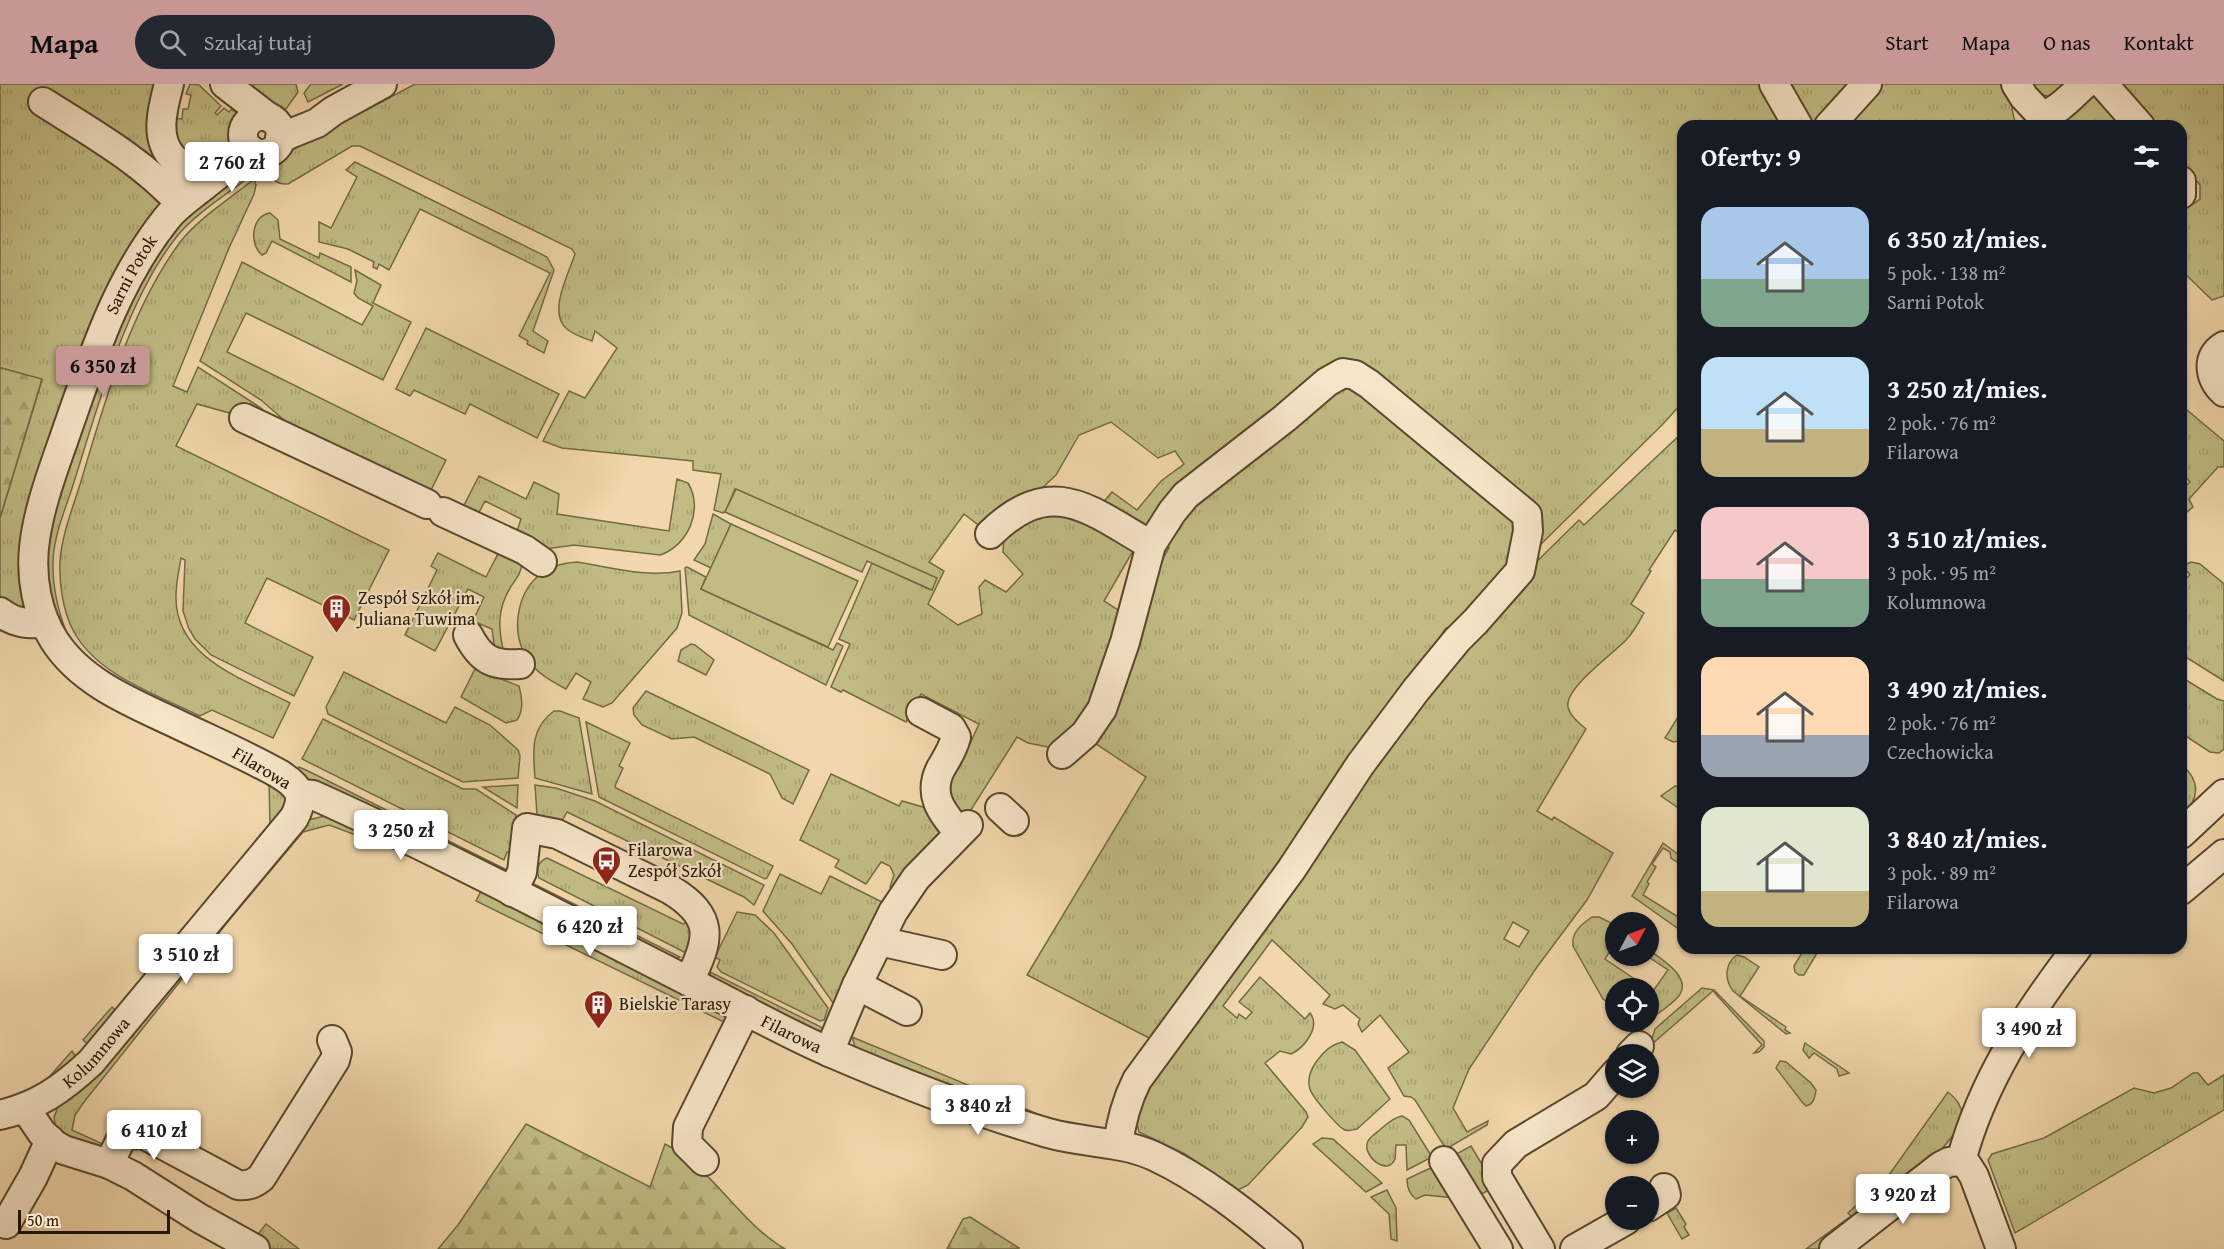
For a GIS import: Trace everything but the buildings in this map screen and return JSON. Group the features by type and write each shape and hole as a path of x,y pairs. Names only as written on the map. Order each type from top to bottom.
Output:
{"street":[{"path":"169,84 162,119 165,146 172,157 203,186"},
{"path":"220,84 257,137"},
{"path":"225,84 257,137"},
{"name":"Sarni Potok","path":"45,623 36,589 34,549 37,527 53,471 95,351 119,292 149,241 168,216 257,137 317,123 333,111 382,84"},
{"path":"1774,84 1795,120"},
{"path":"1835,120 1867,84"},
{"path":"2016,84 2024,97 2041,115 2054,110 2085,84"},
{"path":"2103,84 2135,120"},
{"path":"43,102 142,166 181,204"},
{"path":"2224,346 2218,349 2212,358 2211,370 2215,384 2224,392"},
{"path":"1062,754 1085,734 1095,721 1106,699 1125,642 1151,545 1172,512 1186,495 1285,418 1327,382 1343,373 1355,375 1369,384 1527,515 1528,531 1520,570 1457,640 1360,765 1291,870 1137,1080 1122,1117 1118,1145"},
{"path":"244,418 525,550 542,562"},
{"path":"990,534 1017,511 1036,502 1075,497 1086,509 1151,545"},
{"path":"3,622 45,623"},
{"name":"Filarowa","path":"45,623 68,659 103,687 267,767 289,780 300,794 313,795 407,838 829,1052 911,1087 998,1118 1052,1134 1118,1145 1152,1155 1190,1175 1273,1245"},
{"path":"468,635 475,649 484,658 504,665 520,664"},
{"path":"829,1052 857,985 904,895 936,856 963,829 940,808 934,785 956,737 951,728 921,712"},
{"name":"Kolumnowa","path":"12,1112 46,1098 61,1088 83,1070 107,1045 294,818 301,802 300,794"},
{"path":"2187,830 2219,808"},
{"path":"512,892 522,872 527,828 557,834 671,890 689,901 699,912 705,942 703,953 689,981"},
{"path":"2187,885 2224,854"},
{"path":"879,941 942,955"},
{"path":"1961,1161 1970,1128 1991,1080 2034,1007 2073,954"},
{"path":"857,985 907,1011"},
{"path":"704,1161 687,1144 688,1127 746,1010"},
{"path":"109,1164 123,1135 143,1134 238,1185 254,1184 261,1178 335,1060 337,1052 332,1040"},
{"path":"1540,1249 1497,1177 1497,1164 1516,1144 1596,1096 1605,1086"},
{"path":"12,1112 33,1122 50,1140 64,1150 109,1164 133,1176 199,1218 255,1249"},
{"path":"6,1224 33,1177 50,1140"},
{"path":"1444,1161 1498,1249"},
{"path":"1834,1249 1941,1166 1949,1162 1961,1161 1970,1169 2001,1249"},
{"path":"1575,1249 1608,1230"}],"green space":[{"path":"0,84 160,84 184,182 139,237 25,603 18,610 0,600 0,518 42,380 1,368 0,370"},
{"path":"190,84 199,85 221,106 215,113 217,115 224,108 229,112 232,109 240,117 229,150 215,162 197,161 179,149 173,118 182,119 183,109 188,109 191,95 186,94"},
{"path":"296,84 298,92 286,109 276,106 263,97 251,86"},
{"path":"311,84 343,84 308,102 304,93"},
{"path":"415,84 1763,84 1782,120 1677,120 1677,409 1534,551 1538,515 1363,370 1153,533 1099,507 1112,492 1137,510 1161,481 1184,464 1175,451 1158,458 1111,422 1079,435 1056,475 1039,491 985,530 964,514 929,562 944,571 928,604 958,625 982,614 979,587 985,580 1006,592 1023,574 1003,552 1004,535 1016,519 1070,513 1137,544 1104,601 1123,613 1107,686 1058,749 1028,743 1017,737 964,821 953,814 949,780 959,768 979,724 921,694 906,722 843,690 841,692 831,687 850,644 839,639 872,563 931,590 936,579 735,489 725,512 714,510 721,474 693,470 693,461 562,448 543,441 569,391 585,398 617,348 595,331 592,341 573,333 561,322 559,303 575,254 572,249 360,146 352,146 288,184 275,181 265,164"},
{"path":"1784,84 1855,84 1822,120 1806,120"},
{"path":"1878,84 2007,84 2015,120 1851,120 1850,114"},
{"path":"2025,84 2078,84 2050,97 2034,92"},
{"path":"2094,84 2124,120 2051,120"},
{"path":"2114,84 2224,84 2224,296 2212,300 2187,276 2187,204 2192,205 2200,199 2200,185 2187,169 2187,120 2145,120"},
{"path":"355,162 547,257 554,270 533,331 548,341 544,353 527,344 528,341 519,336 550,273 420,209 389,270 379,264 377,269 373,267 374,262 348,249 319,242 319,222 331,228 357,177 346,170"},
{"path":"243,171 248,178 211,205 178,235 144,289 116,354 61,521 54,551 55,590 68,637 53,607 47,569 48,538 55,508 100,373 130,297 180,220"},
{"path":"254,179 256,185 254,194 229,248 173,386 187,392 198,367 261,408 280,427 197,404 176,446 389,550 354,620 267,578 245,623 313,657 294,696 211,655 195,639 183,611 185,560 181,558 176,595 178,617 186,635 199,651 215,664 290,703 273,738 212,710 200,716 130,683 98,661 85,647 70,624 61,588 60,570 61,551 66,530 100,417 134,324 148,294 188,233"},
{"path":"270,213 278,220 280,239 319,258 320,253 351,267 351,282 272,241 266,253 262,255 255,244 254,231 259,219"},
{"path":"242,262 362,325 373,306 358,298 354,293 357,281 355,270 381,285 373,303 411,322 383,380 246,313 227,352 446,460 427,498 307,440 261,400 200,361"},
{"path":"426,328 559,394 537,438 470,404 465,414 414,390 410,396 396,389"},
{"path":"1,368 42,379 0,518 0,370"},
{"path":"1357,383 1511,512 1519,532 1510,571 1473,617 1446,628 1252,910 1523,575 1579,520 1584,525 1677,438 1677,531 1675,530 1649,570 1651,571 1631,604 1644,613 1634,630 1581,681 1569,699 1568,707 1571,713 1586,729 1537,811 1552,820 1554,817 1613,853 1587,900 1537,967 1469,1069 1453,1108 1467,1132 1488,1121 1487,1125 1446,1149 1415,1100 1404,1096 1388,1068 1409,1052 1380,1015 1362,1032 1358,1024 1360,1019 1343,1005 1335,1009 1323,1004 1330,995 1272,940 1223,1006 1237,1018 1239,1014 1246,1019 1252,1012 1239,1002 1260,977 1305,1019 1310,1013 1314,1024 1306,1042 1291,1054 1280,1051 1265,1063 1308,1117 1302,1127 1248,1185 1238,1190 1185,1154 1139,1132 1136,1120 1153,1040 1027,975 1146,777 1090,740 1155,572 1169,548 1159,541 1175,514 1335,385","holes":["1513,922 1529,931 1519,947 1504,939"]},
{"path":"2187,410 2224,441 2224,467 2218,467 2189,499 2193,507 2187,512 2187,485 2190,482 2187,479"},
{"path":"479,476 526,499 534,482 559,494 557,514 669,531 677,479 688,483 693,493 694,515 678,544 660,555 574,545 546,549 516,534 521,519 485,501 476,518 460,513"},
{"path":"736,489 937,578 932,590 867,561 862,572 725,512"},
{"path":"713,514 731,524 711,568 694,560 705,544"},
{"path":"731,524 858,581 828,647 701,589"},
{"path":"503,544 522,562 520,572 506,596 501,612 500,628 504,653 495,651 492,629 473,621 484,597 468,589 435,651 405,635 437,570 431,566 438,553 486,577"},
{"path":"577,562 642,573 680,571 682,613 677,628 612,703 603,707 583,699 591,682 576,673 566,689 539,672 527,658 519,637 518,615 531,584 551,567"},
{"path":"2191,562 2200,564 2224,584 2224,681 2187,658 2187,578 2190,575 2187,571 2187,564"},
{"path":"685,568 706,577 701,589 833,650 837,643 843,646 826,685 689,615"},
{"path":"691,644 714,660 706,675 678,661 681,650"},
{"path":"475,669 519,686 522,708 517,720 506,723 461,697"},
{"path":"344,672 446,723 455,707 490,725 518,750 520,756 518,778 463,782 328,714 326,707"},
{"path":"2187,681 2224,701 2224,749 2219,753 2210,752 2187,737"},
{"path":"646,691 809,770 793,804 782,798 770,774 694,737 672,739 642,725 634,715 633,708"},
{"path":"554,711 579,718 592,794 535,778 534,750 537,733 546,718"},
{"path":"323,719 463,789 476,789 516,815 513,853 507,852 504,860 302,759"},
{"path":"1677,719 1677,741 1673,742 1665,738"},
{"path":"586,722 630,743 619,766 623,768 616,788 773,866 767,878 599,797"},
{"path":"299,767 507,870 503,872 311,781 296,771"},
{"path":"2187,769 2195,783 2195,797 2187,810"},
{"path":"831,774 899,806 902,801 923,807 938,816 943,841 899,892 890,887 894,875 890,866 881,862 866,884 835,867 839,860 800,840"},
{"path":"269,779 286,796 286,805 270,825"},
{"path":"518,785 517,808 483,787"},
{"path":"535,785 556,788 595,801 764,885 754,905 744,897 567,812 562,821 537,815"},
{"path":"1677,786 1677,807 1661,796"},
{"path":"325,816 338,817 728,1011 728,1024 476,901 481,891 402,852 329,825 303,832 230,919 84,1102 75,1115 72,1130 105,1145 101,1153 57,1134 54,1118 58,1106 308,820"},
{"path":"265,832 211,901 206,901"},
{"path":"1663,843 1677,854 1677,862 1671,858 1670,852 1663,848 1652,864 1656,867 1647,882 1649,884 1643,895 1677,916 1677,928 1659,915 1659,912 1655,912 1632,896"},
{"path":"547,858 683,924 687,922 694,936 686,953 539,878 538,866"},
{"path":"780,874 821,894 830,876 886,904 882,923 865,936 864,948 837,1005 833,1003 792,944 763,911"},
{"path":"534,884 680,957 672,959 536,890"},
{"path":"737,912 755,915 774,933 828,1008 824,1020 820,1021 721,972 717,967 720,960 715,957"},
{"path":"1592,917 1605,920 1605,966 1615,966 1633,978 1605,978 1605,1000 1573,946 1575,933"},
{"path":"1801,954 1816,954 1804,975 1795,972 1794,966"},
{"path":"1737,955 1759,967 1740,996 1786,1027 1785,1030 1790,1033 1786,1034 1733,991 1727,972 1730,962"},
{"path":"1659,957 1679,976 1682,990 1675,1000 1659,1013 1659,983 1668,970 1659,964"},
{"path":"710,972 825,1029 813,1033 711,978"},
{"path":"1702,988 1714,990 1652,1044 1649,1044 1654,1032 1659,1032 1659,1026"},
{"path":"1715,991 1764,1041 1764,1047 1759,1052 1754,1053 1762,1045"},
{"path":"112,1007 117,1012 88,1044 83,1040"},
{"path":"1631,1032 1641,1032 1636,1040"},
{"path":"852,1037 1045,1117 1025,1113 859,1050 855,1047"},
{"path":"1342,1042 1355,1050 1390,1099 1357,1129 1350,1130 1343,1129 1335,1122 1312,1093 1309,1082 1317,1060 1329,1048"},
{"path":"1805,1043 1849,1073 1839,1076 1837,1069 1814,1053 1809,1058 1803,1050"},
{"path":"72,1051 77,1059 42,1085"},
{"path":"1780,1061 1786,1062 1811,1083 1816,1090 1811,1104 1806,1106 1802,1102 1776,1068"},
{"path":"2193,1073 2198,1073 2208,1085 2224,1075 2224,1110 2015,1233 1988,1160 1992,1154 2044,1138 2134,1088 2154,1093 2171,1088"},
{"path":"1948,1092 1959,1104 1962,1116 1953,1135 1939,1152 1898,1189 1818,1249 1806,1249 1851,1216 1848,1213 1889,1175"},
{"path":"1402,1116 1409,1120 1432,1157 1407,1170 1406,1145 1396,1145 1395,1159 1387,1166 1376,1162 1368,1153 1367,1147 1368,1141 1373,1136 1391,1121"},
{"path":"526,1124 650,1187 665,1144 698,1167 754,1225 785,1249 438,1249 458,1225"},
{"path":"1322,1138 1333,1139 1382,1183 1366,1192 1313,1144"},
{"path":"1471,1146 1510,1212 1492,1188 1475,1198 1451,1157"},
{"path":"1437,1165 1456,1198 1425,1195 1416,1199 1409,1190 1407,1179"},
{"path":"1387,1190 1396,1208 1397,1241 1391,1239 1389,1214 1371,1197"},
{"path":"1676,1208 1686,1224 1684,1227 1689,1235 1682,1239 1667,1213"},
{"path":"970,1217 1019,1249 947,1249 963,1219"},
{"path":"266,1224 299,1249 263,1249 251,1243"}],"place":[{"name":"Zespół Szkół im. Juliana Tuwima","path":"337,634"},
{"name":"Filarowa Zespół Szkół","path":"607,886"},
{"name":"Bielskie Tarasy","path":"598,1030"}]}
